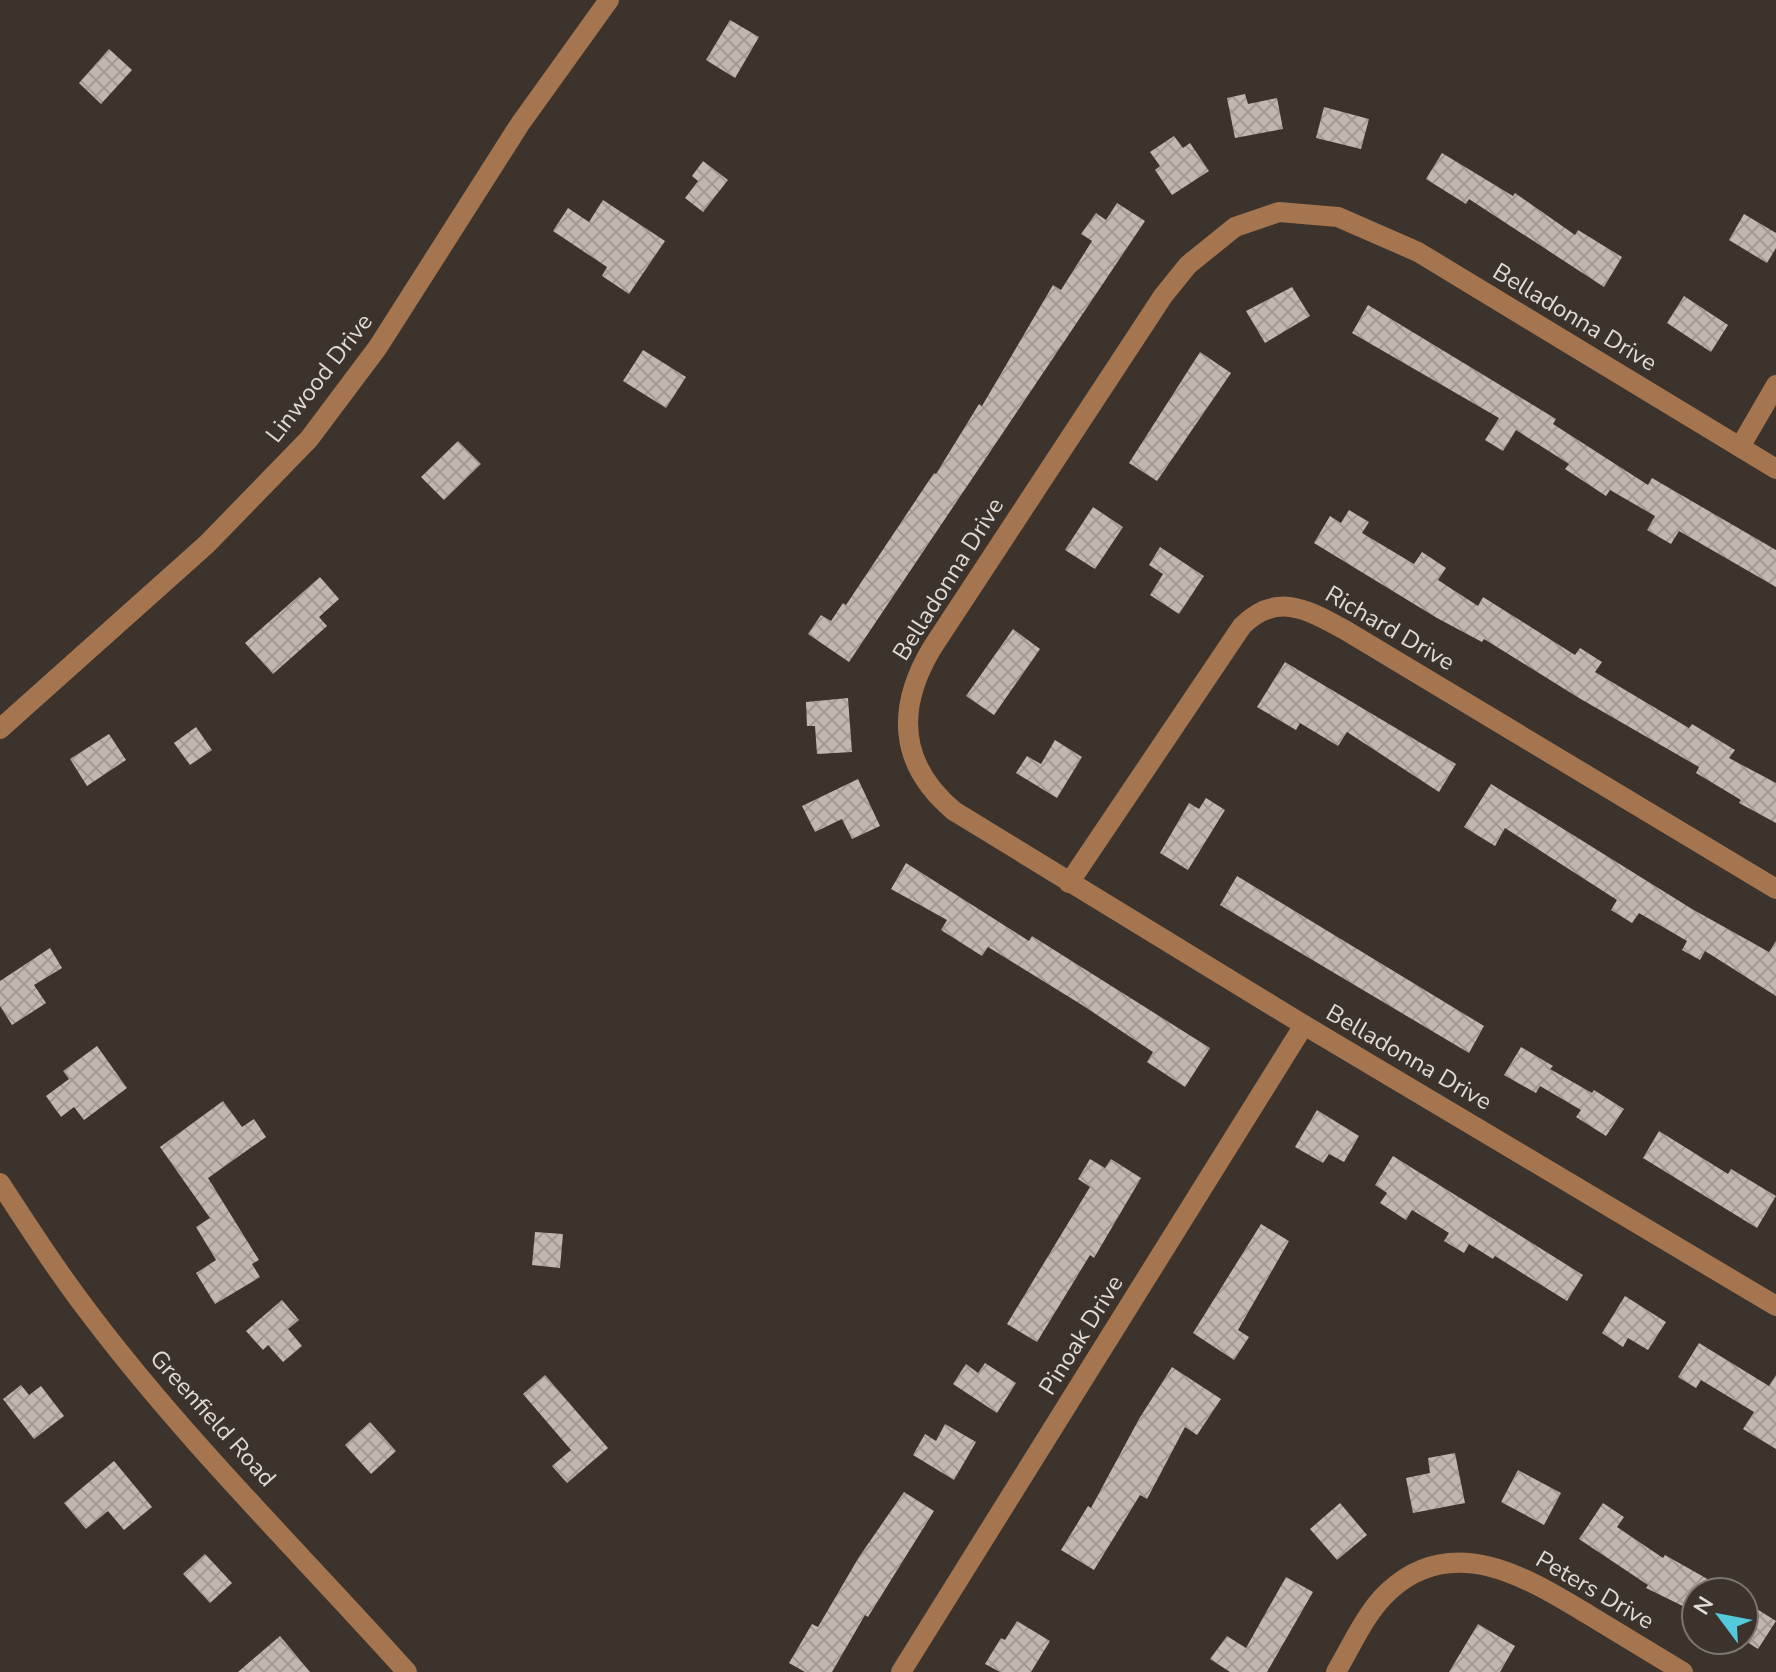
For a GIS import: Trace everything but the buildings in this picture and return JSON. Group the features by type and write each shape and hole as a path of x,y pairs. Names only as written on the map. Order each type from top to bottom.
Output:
{"street":[{"name":"Linwood Drive","path":"0,729 207,544 309,439 378,347 520,124 609,0"},
{"name":"Belladonna Drive","path":"1776,469 1418,252 1338,217 1279,212 1235,227 1188,265 1163,296 932,648 919,669 907,706 910,744 918,769 942,800 1069,883 1776,1306"},
{"path":"1740,447 1776,385"},
{"name":"Richard Drive","path":"1069,883 1242,626 1259,611 1284,604 1312,612 1345,630 1776,889"},
{"name":"Pinoak Drive","path":"901,1672 1304,1025"},
{"name":"Greenfield Road","path":"0,1183 51,1262 170,1411 407,1672"},
{"name":"Peters Drive","path":"1336,1672 1373,1611 1390,1591 1431,1568 1468,1563 1502,1567 1532,1580 1683,1672"}]}
